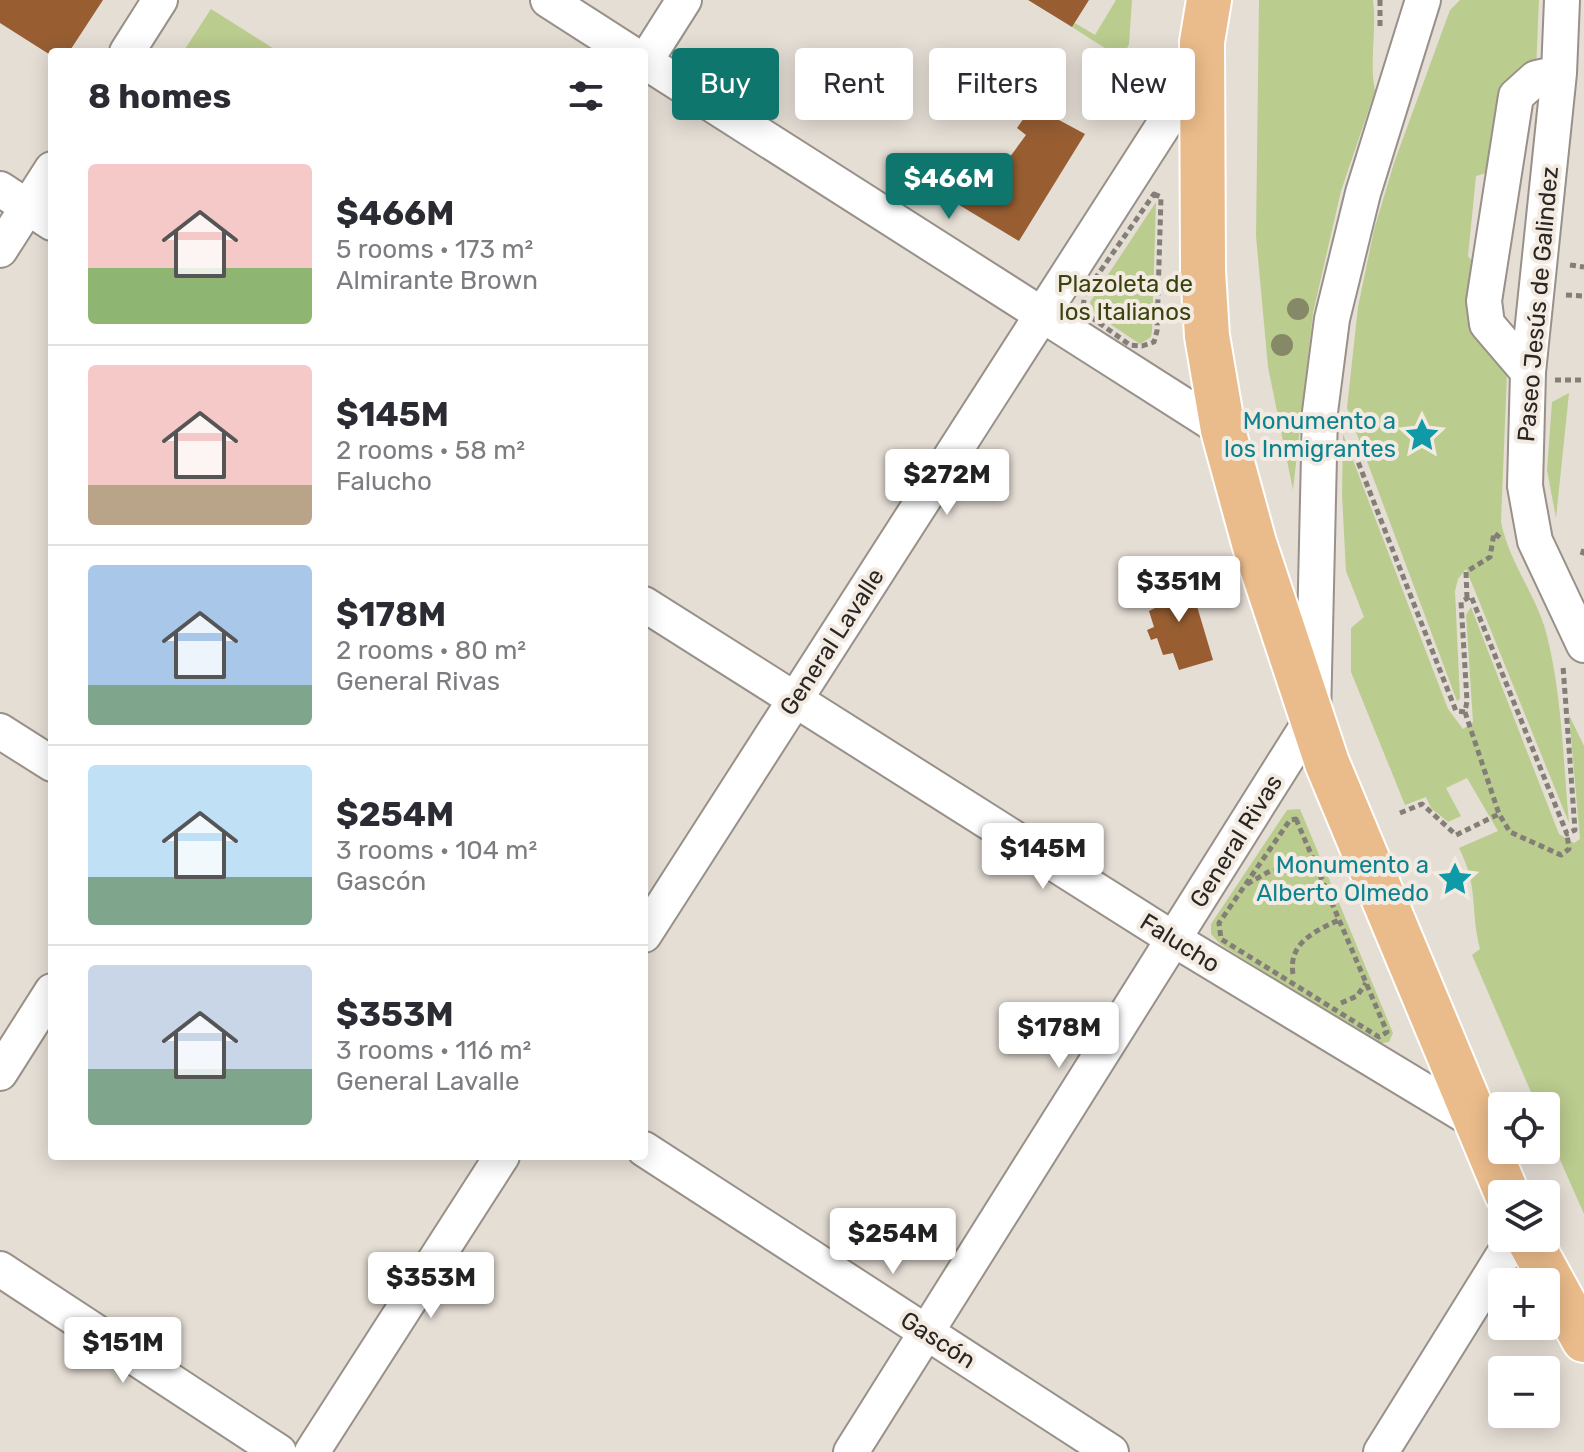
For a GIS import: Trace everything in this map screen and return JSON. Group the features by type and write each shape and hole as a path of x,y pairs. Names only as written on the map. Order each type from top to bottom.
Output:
{"main road":[{"path":"1209,0 1201,36 1204,302 1223,430 1254,543 1327,763 1501,1180"},
{"path":"1536,1252 1584,1340"}],"street":[{"path":"130,48 160,0"},
{"path":"548,0 623,48"},
{"path":"648,56 684,0"},
{"name":"Paseo Jesús de Galindez","path":"1562,0 1537,376 1525,486 1530,524 1573,652"},
{"path":"1313,717 1320,412 1332,319 1363,193 1426,5"},
{"name":"General Lavalle","path":"648,929 1042,315 1201,36"},
{"path":"648,65 1223,430"},
{"path":"1537,376 1487,324 1484,301 1516,96 1536,78 1559,73"},
{"path":"0,250 48,175"},
{"name":"Falucho","path":"648,607 1175,940 1476,1122"},
{"name":"General Rivas","path":"851,1452 1313,717"},
{"path":"0,731 48,761"},
{"path":"0,1073 48,997"},
{"name":"Gascón","path":"648,1152 1111,1452"},
{"path":"312,1452 499,1160"},
{"path":"1381,1452 1505,1252"},
{"path":"0,1269 279,1452"}],"path":[{"path":"1154,194 1161,197 1157,331 1154,342 1142,346 1130,345 1088,315 1083,307 1085,293 1154,194"},
{"path":"1537,376 1584,380"},
{"path":"1350,441 1456,711 1465,712"},
{"path":"1467,598 1466,572 1490,557 1494,533 1511,547"},
{"path":"1471,596 1567,834 1569,849 1561,855 1510,832 1499,814 1465,712 1461,602 1471,596"},
{"path":"1567,834 1575,830 1573,652"},
{"path":"1400,813 1422,804 1456,835 1499,814"},
{"path":"1296,819 1387,1032 1379,1037 1221,939 1219,923 1246,884 1290,820 1296,819"},
{"path":"1246,884 1270,871 1316,865"},
{"path":"1297,986 1292,966 1298,947 1308,935 1339,920"},
{"path":"1320,1000 1348,1002 1357,996 1366,982"}],"green space":[{"path":"1116,0 1132,0 1127,48 1105,48 1072,27 1075,23 1095,35"},
{"path":"1259,0 1373,0 1374,11 1375,91 1341,191 1313,313 1293,490 1268,367 1256,236"},
{"path":"1460,0 1539,0 1536,70 1490,172 1476,176 1468,256 1472,261 1468,296 1471,322 1476,334 1507,373 1501,522 1510,551 1546,632 1559,703 1569,823 1466,569 1458,579 1455,591 1460,699 1457,701 1347,408 1358,307 1374,230 1394,163 1450,10"},
{"path":"211,9 273,48 186,48"},
{"name":"Plazoleta de los Italianos","path":"1156,202 1152,331 1151,337 1140,344 1095,314 1090,302"},
{"path":"1569,393 1556,518 1547,470 1552,402"},
{"path":"1343,434 1448,709 1463,729 1473,722 1466,615 1471,607 1559,834 1574,843 1580,839 1569,715 1584,746 1584,1214 1560,1160 1560,1092 1531,1092 1472,955 1480,949 1472,887 1459,848 1498,831 1467,778 1446,788 1461,816 1448,822 1431,808 1426,797 1405,805 1351,672 1351,628 1364,617 1346,571"},
{"path":"1300,809 1393,1033 1389,1042 1377,1044 1220,944 1211,934 1211,924 1287,810"}],"building":[{"path":"0,0 103,0 72,48 48,48 48,53 0,23"},
{"path":"1028,0 1089,0 1072,27"},
{"path":"1023,120 1059,120 1085,134 1019,241 946,197 953,183 966,191 976,176 990,184 1026,135 1017,128"},
{"path":"1188,576 1213,660 1179,670 1173,653 1163,655 1157,638 1151,640 1147,630 1154,627 1149,611 1159,606 1153,586"}],"place":[{"name":"Monumento a los Inmigrantes","path":"1422,435"},
{"name":"Monumento a Alberto Olmedo","path":"1455,879"}]}
